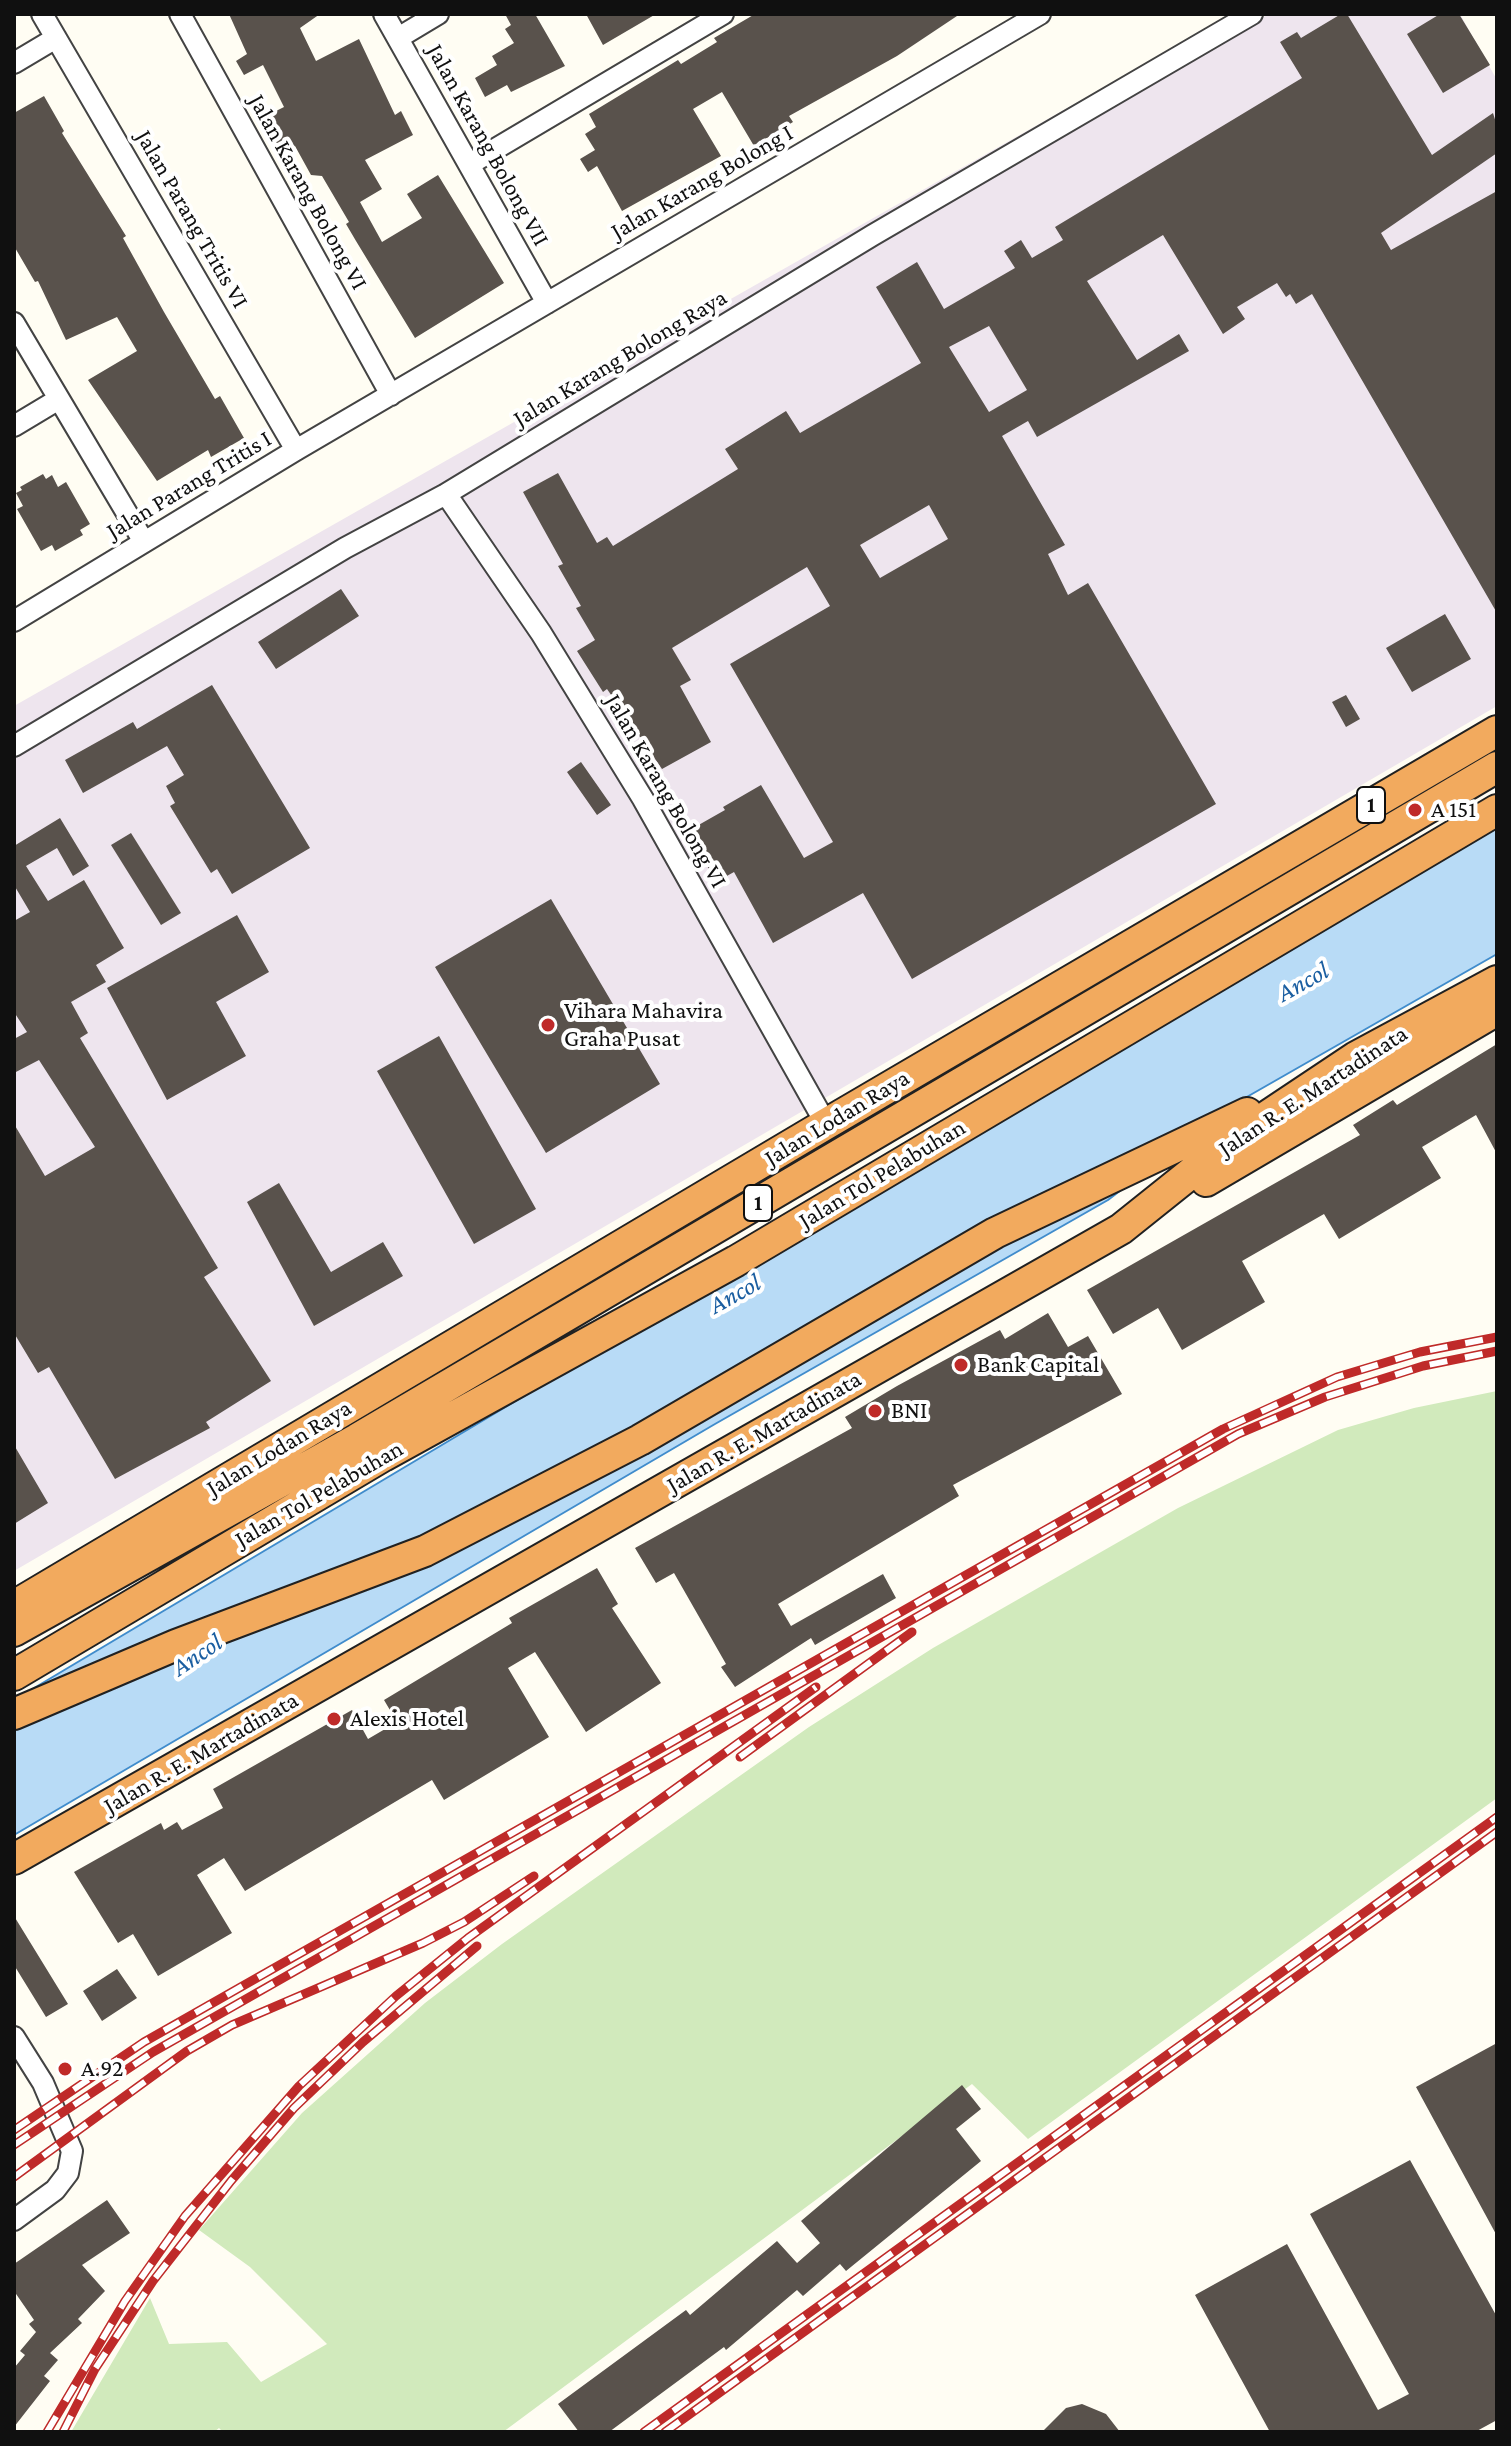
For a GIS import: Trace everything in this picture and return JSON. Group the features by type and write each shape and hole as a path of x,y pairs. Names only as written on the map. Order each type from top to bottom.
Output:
{"highway":[{"name":"Jalan Lodan Raya","path":"14,1606 826,1124 1497,731"},
{"name":"Jalan Tol Pelabuhan","path":"14,1631 357,1439 1497,767"},
{"name":"Jalan Tol Pelabuhan","path":"14,1675 383,1456 736,1261 1497,810"},
{"name":"Jalan R. E. Martadinata","path":"14,1859 1121,1229 1236,1137 1356,1057 1497,981"},
{"path":"1121,1229 1497,1010"},
{"path":"14,1714 176,1645 425,1551 640,1440 995,1233 1212,1130 1356,1057"},
{"path":"14,1585 89,1539 459,1335 522,1304"}],"street":[{"name":"Jalan Parang Tritis VI","path":"42,14 296,450"},
{"name":"Jalan Karang Bolong VI","path":"180,14 391,395"},
{"name":"Jalan Karang Bolong VII","path":"384,14 547,303"},
{"path":"398,38 438,14"},
{"path":"470,164 723,14"},
{"name":"Jalan Karang Bolong I","path":"391,395 1040,14"},
{"name":"Jalan Karang Bolong Raya","path":"14,746 345,548 446,494 873,235 1252,14"},
{"path":"14,63 56,38"},
{"path":"14,323 144,542"},
{"name":"Jalan Parang Tritis I","path":"14,621 391,395"},
{"path":"14,426 59,399"},
{"name":"Jalan Karang Bolong VI","path":"446,494 541,633 643,799 826,1124"},
{"path":"14,2037 43,2083 72,2151 68,2173 55,2190 14,2220"}],"shaded area":[{"path":"1270,14 1460,14 1497,80 1497,706 14,1571 14,706 1090,95"}],"green space":[{"path":"1497,1391 1497,1798 1028,2139 972,2084 503,2432 223,2432 219,2428 214,2432 71,2432 150,2298 169,2344 227,2342 261,2382 327,2344 250,2267 199,2230 302,2113 425,2003 502,1944 809,1727 933,1648 1178,1508 1338,1430 1414,1408"}],"water":[{"name":"Ancol","path":"1497,825 1497,954 1231,1106 1108,1200 715,1424 14,1835 14,1700 665,1312"}],"building":[{"path":"229,14 320,14 300,28 316,61 359,39 395,115 401,111 413,135 365,160 382,189 360,202 382,242 422,218 407,194 438,175 504,283 415,338 346,224 349,222 322,176 311,175 295,146 282,153 271,134 275,132 266,116 284,107 263,65 244,75 236,61 247,54"},
{"path":"505,14 535,14 565,66 511,92 507,85 485,97 475,78 497,65 492,56 514,43 505,29 511,25"},
{"path":"586,14 656,14 603,45"},
{"path":"755,14 960,14 897,56 789,116 793,122 754,146 722,92 693,109 721,156 622,211 597,166 588,172 580,159 595,150 585,134 596,127 589,114 678,60 681,64 717,42 714,38"},
{"path":"1341,14 1347,14 1432,155 1493,113 1497,126 1497,153 1381,233 1391,250 1497,191 1497,613 1312,294 1296,304 1290,294 1286,297 1277,283 1237,307 1245,319 1223,334 1163,235 1087,281 1137,360 1179,334 1189,351 1037,437 1028,421 1002,436 1065,545 1048,554 1068,595 1088,583 1216,804 912,979 863,893 773,943 734,872 716,882 688,831 761,785 804,858 833,842 730,664 830,606 807,567 672,648 691,680 680,686 711,742 662,769 607,689 603,692 577,651 595,640 576,608 581,606 558,566 563,564 523,492 558,473 597,543 607,537 613,546 738,469 725,449 786,411 800,433 921,363 876,287 917,262 944,309 1015,268 1004,251 1021,240 1032,258 1063,240 1055,227 1302,78 1280,42 1297,32 1301,38","holes":["989,326 1027,390 989,412 949,347","929,505 948,539 880,578 860,545"]},
{"path":"1440,14 1459,14 1490,65 1443,93 1407,34"},
{"path":"44,96 64,131 62,133 126,236 123,238 164,312 215,399 220,396 244,438 211,457 208,450 157,481 88,380 137,351 117,317 66,340 38,281 35,282 14,246 14,113"},
{"path":"43,474 46,479 52,475 58,487 66,482 90,524 80,530 83,535 55,551 52,545 41,551 17,509 23,506 16,493 22,490 20,487"},
{"path":"341,589 359,616 276,669 258,642"},
{"path":"1445,614 1471,659 1412,692 1386,648"},
{"path":"212,685 310,848 232,894 217,869 211,873 170,806 175,803 166,786 184,775 167,746 83,793 65,760 133,722 137,729"},
{"path":"1346,695 1360,719 1346,727 1332,702"},
{"path":"581,762 611,805 597,815 567,772"},
{"path":"60,818 89,866 73,876 57,848 26,866 48,901 84,880 124,948 96,965 106,982 71,1002 88,1033 80,1038 218,1268 204,1277 271,1381 206,1422 210,1428 115,1479 49,1367 38,1373 14,1333 14,1124 45,1176 95,1147 39,1060 14,1073 14,1039 27,1032 14,1012 14,921 30,912 14,885 14,846"},
{"path":"131,833 181,913 161,925 111,845"},
{"name":"Vihara Mahavira Graha Pusat","path":"551,899 660,1084 546,1153 435,967"},
{"path":"237,915 269,972 216,1002 246,1056 167,1100 107,988"},
{"path":"439,1036 536,1209 474,1244 377,1071"},
{"path":"1497,1044 1497,1154 1476,1115 1422,1147 1441,1178 1339,1239 1324,1214 1242,1261 1265,1302 1182,1350 1158,1308 1113,1334 1087,1290 1360,1135 1353,1125 1393,1100 1397,1105"},
{"path":"279,1183 331,1272 383,1242 403,1276 314,1326 247,1202"},
{"path":"1048,1313 1068,1347 1088,1336 1122,1394 953,1485 959,1496 778,1604 791,1626 883,1574 896,1598 815,1645 811,1638 735,1687 721,1667 726,1664 674,1573 656,1583 635,1548 852,1428 845,1417 897,1386 1000,1330 1005,1339"},
{"path":"14,1445 48,1503 14,1524"},
{"path":"597,1568 618,1604 612,1608 661,1683 586,1732 535,1652 508,1668 549,1737 444,1800 432,1780 245,1891 224,1858 197,1875 232,1933 158,1976 133,1934 118,1943 74,1872 161,1823 164,1830 177,1822 182,1830 223,1808 213,1789 352,1710 368,1739 397,1722 384,1700 512,1623 509,1618"},
{"path":"14,1916 68,2004 46,2017 14,1965"},
{"path":"117,1969 137,1998 102,2021 83,1991"},
{"path":"1497,2043 1497,2236 1416,2087"},
{"path":"962,2085 981,2109 956,2129 981,2161 846,2271 840,2264 803,2296 797,2290 726,2350 724,2347 609,2432 579,2432 558,2404 686,2310 690,2315 777,2241 797,2263 820,2243 801,2221"},
{"path":"1410,2160 1497,2317 1497,2420 1475,2432 1270,2432 1195,2295 1287,2244 1378,2410 1409,2394 1310,2214"},
{"path":"107,2200 130,2233 82,2265 105,2291 78,2319 82,2323 50,2353 58,2360 44,2376 50,2381 14,2427 14,2368 25,2355 20,2351 36,2332 29,2324 34,2320 14,2291 14,2264"},
{"path":"1082,2404 1106,2414 1120,2432 1042,2432 1066,2408"}],"railway":[{"path":"14,2130 144,2042 1223,1429 1337,1377 1420,1352 1497,1337"},
{"path":"14,2145 153,2052 1238,1434 1325,1397 1423,1366 1497,1351"},
{"path":"740,1757 912,1632"},
{"path":"47,2432 125,2301 185,2216 299,2086 396,1996 468,1938 816,1687"},
{"path":"644,2432 1497,1817"},
{"path":"665,2432 1497,1832"},
{"path":"14,2177 187,2051 232,2025 423,1943 464,1922 534,1876"},
{"path":"63,2432 95,2369 153,2281 231,2181 294,2108 363,2042 477,1946"}],"place":[{"name":"A 151","path":"1415,810"},
{"name":"Vihara Mahavira Graha Pusat","path":"548,1025"},
{"name":"Bank Capital","path":"961,1365"},
{"name":"BNI","path":"875,1411"},
{"name":"Alexis Hotel","path":"334,1719"},
{"name":"A.92","path":"65,2069"}]}
